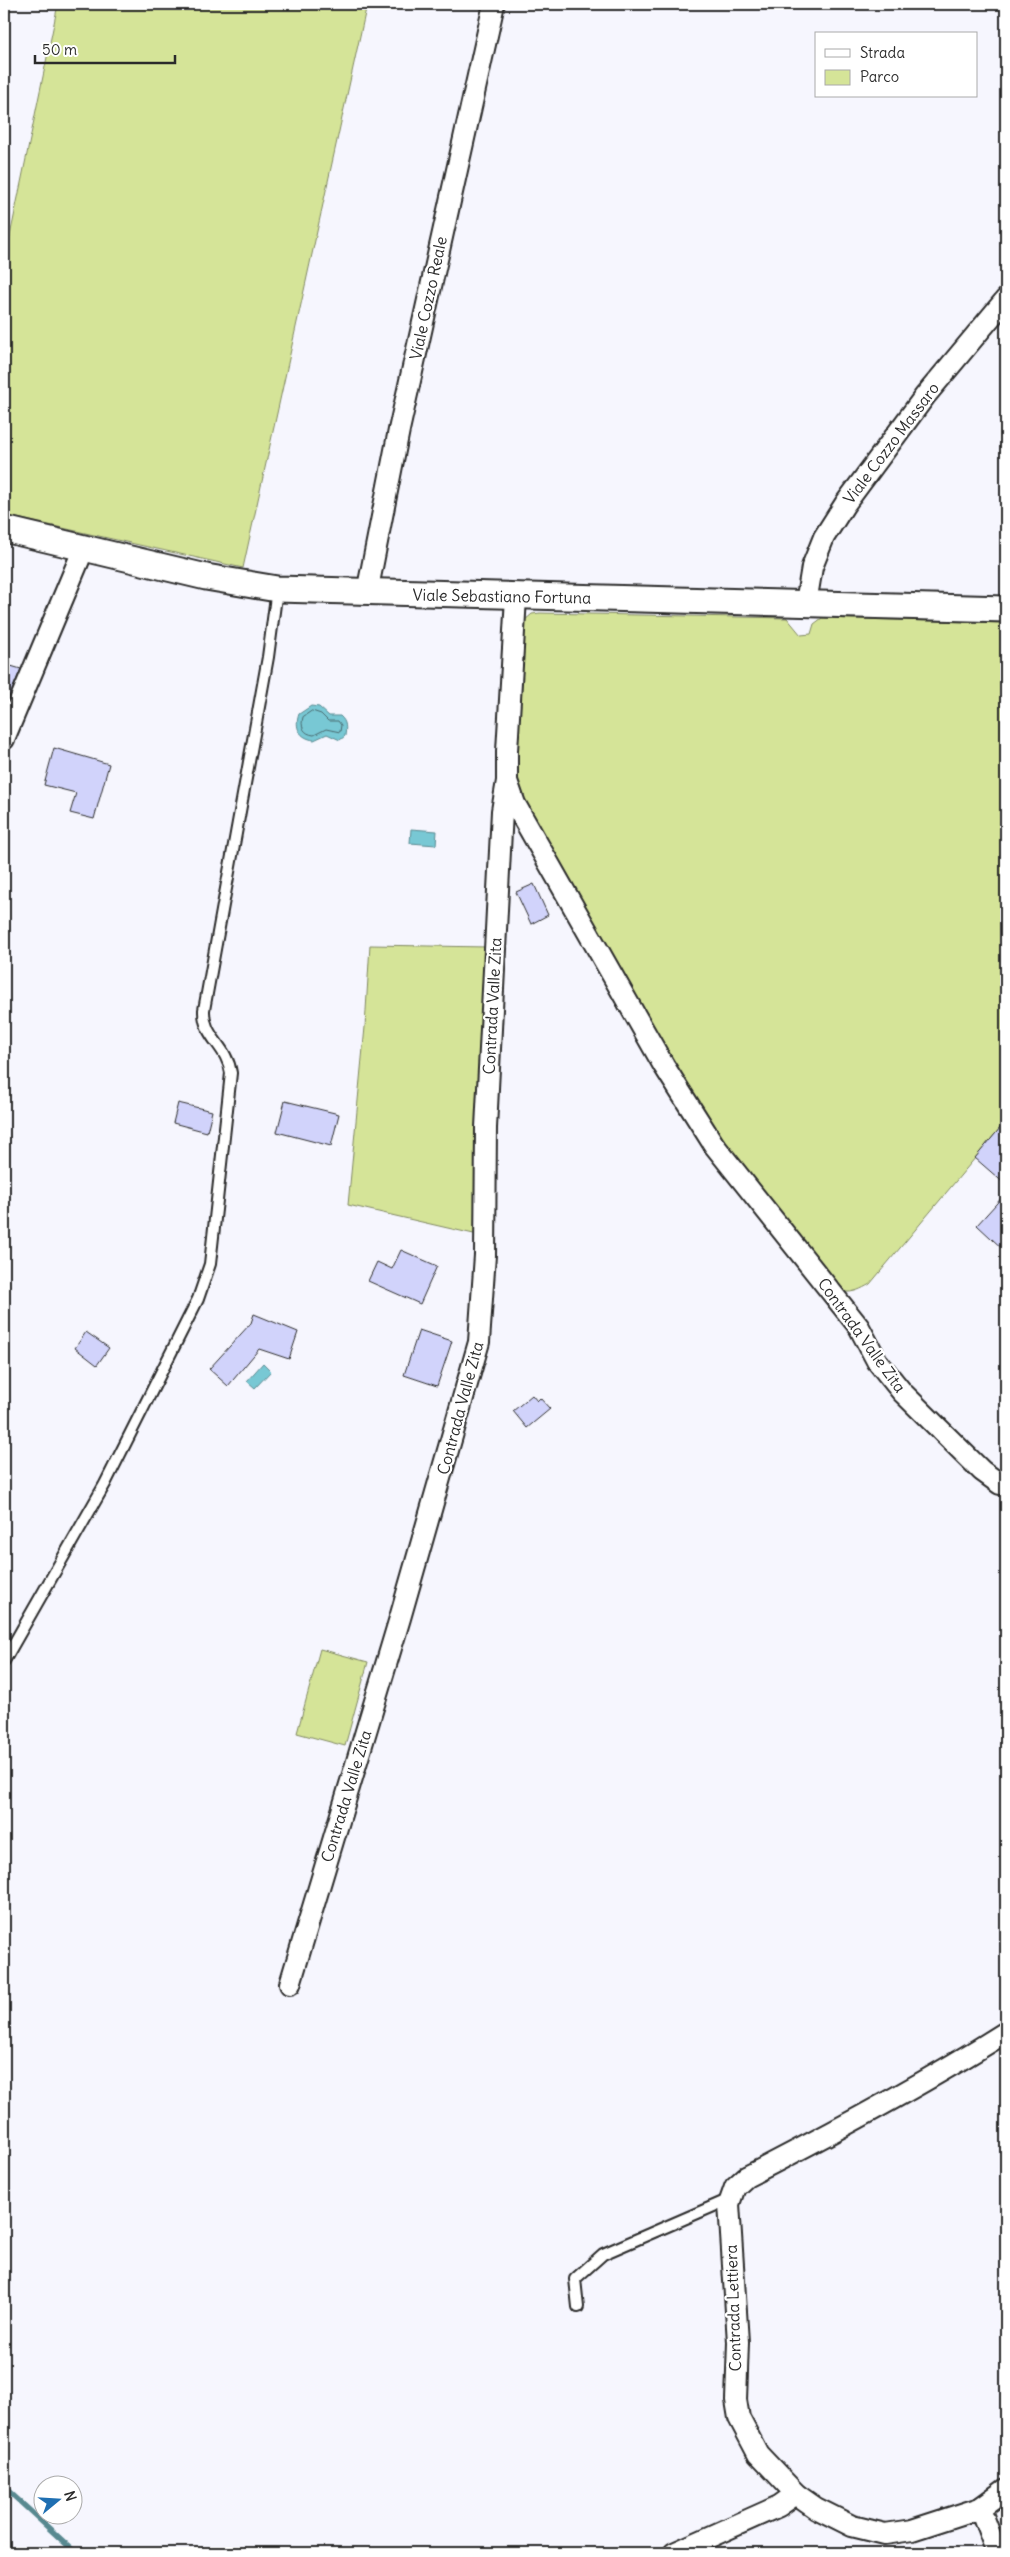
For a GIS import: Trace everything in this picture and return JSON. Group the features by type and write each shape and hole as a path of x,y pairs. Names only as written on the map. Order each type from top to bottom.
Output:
{"street":[{"name":"Viale Cozzo Reale","path":"367,593 399,430 494,4"},
{"name":"Viale Cozzo Massaro","path":"806,603 812,567 824,537 840,512 926,396 1006,299"},
{"name":"Viale Sebastiano Fortuna","path":"4,529 206,577 277,589 516,597 1006,608"},
{"path":"4,739 84,548"},
{"name":"Contrada Valle Zita","path":"290,1984 400,1618 479,1342 485,1255 486,1128 502,811 507,781 516,597"},
{"name":"Contrada Valle Zita","path":"507,781 520,813 664,1066 714,1145 859,1327 878,1361 902,1392 982,1472 1000,1484 1006,1485"},
{"path":"730,2199 735,2187 746,2177 858,2119 1006,2032"},
{"name":"Contrada Lettiera","path":"730,2199 730,2231 738,2342 736,2400 739,2418 758,2454 796,2494 816,2508 852,2526 885,2534 912,2530 980,2508 1006,2489"},
{"path":"674,2553 779,2506 796,2494"},
{"path":"980,2508 997,2553"}],"lane":[{"path":"4,1660 105,1484 198,1299 210,1264 231,1073 226,1053 208,1032 204,1021 204,1010 268,657 277,589"},
{"path":"578,2308 575,2279 603,2254 730,2199"}],"green space":[{"path":"58,4 367,4 243,568 4,515 4,265"},
{"path":"532,614 787,618 801,635 811,634 814,624 822,618 1006,623 1006,1121 870,1284 860,1289 843,1292 719,1145 513,781 524,621"},
{"path":"370,945 488,947 478,1235 348,1205 365,1027"},
{"path":"320,1649 368,1662 345,1746 297,1733"}],"water":[{"path":"311,706 319,707 329,716 340,716 345,723 345,736 340,740 327,734 314,740 302,735 297,724 299,714"},
{"path":"411,829 437,831 436,845 410,843"},
{"path":"263,1363 271,1371 255,1388 247,1381"}],"building":[{"path":"4,664 21,669 4,709"},
{"path":"54,748 109,764 94,819 70,813 76,793 44,785"},
{"path":"534,884 548,915 531,924 516,892"},
{"path":"285,1101 339,1114 331,1146 277,1132"},
{"path":"178,1103 212,1111 207,1132 173,1123"},
{"path":"1006,1121 1006,1185 975,1158"},
{"path":"1006,1193 1006,1252 977,1225"},
{"path":"401,1250 437,1266 420,1304 368,1281 377,1262 392,1269"},
{"path":"254,1314 298,1332 289,1359 259,1349 228,1386 209,1369 251,1323"},
{"path":"419,1330 452,1341 437,1386 404,1375"},
{"path":"86,1332 109,1348 97,1365 75,1348"},
{"path":"532,1395 537,1401 540,1398 550,1409 527,1428 513,1411"}],"waterway":[{"path":"4,2487 76,2553"}]}
